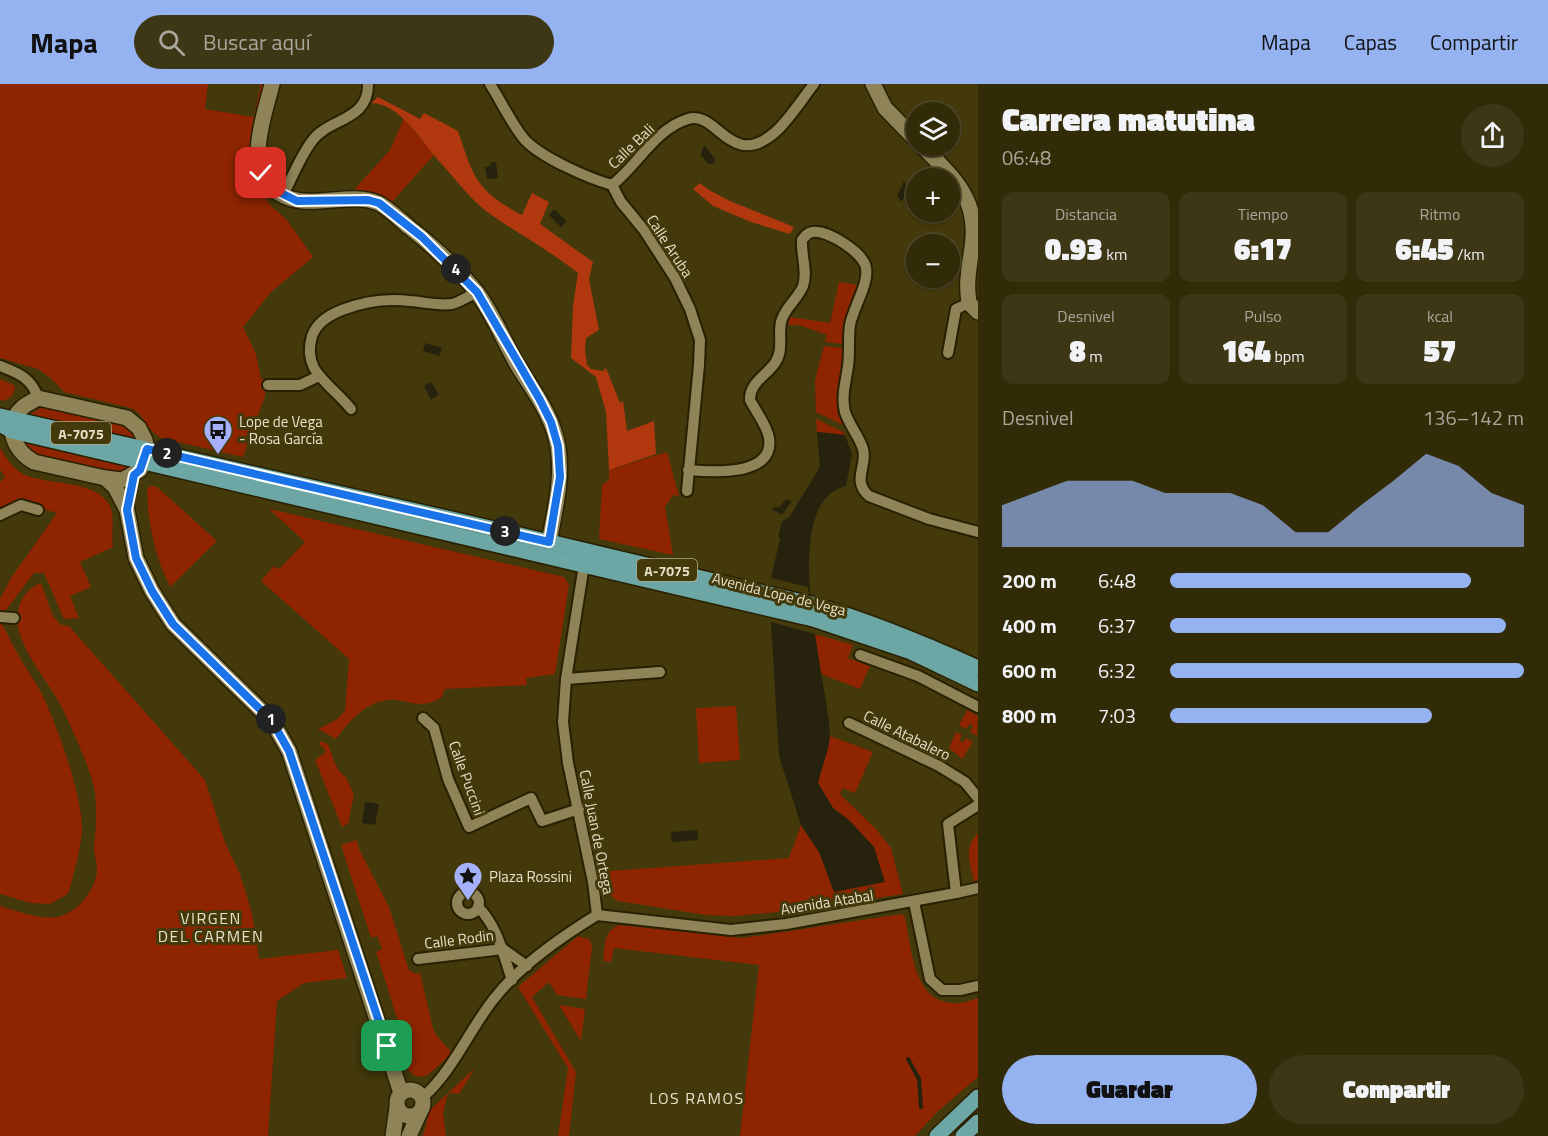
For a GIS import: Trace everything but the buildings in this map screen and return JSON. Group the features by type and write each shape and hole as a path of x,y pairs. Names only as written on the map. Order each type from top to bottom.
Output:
{"main road":[{"name":"Avenida Lope de Vega","path":"7,422 141,462 584,565 771,602 811,603 851,615 916,640 978,668"},
{"name":"Avenida Lope de Vega","path":"141,462 549,542 771,602 813,619 911,652 978,684"},
{"path":"937,1136 978,1097"},
{"path":"963,1136 978,1122"}],"street":[{"path":"272,84 259,148 261,173 271,188 297,201 368,200 379,203 422,237 477,292 540,400 551,422 558,446 560,477 549,542"},
{"path":"283,195 313,139 363,105 369,93 368,84"},
{"path":"490,84 524,139 536,149 590,179 612,185"},
{"name":"Calle Bali","path":"612,185 655,140 686,119 704,120 734,143 757,144 775,133 814,84"},
{"path":"873,84 885,108 906,130"},
{"path":"932,156 954,178 966,199 972,217 973,238 968,281 973,308 956,309 948,353"},
{"name":"Calle Aruba","path":"612,185 621,202 644,230 675,278 696,324 700,352 687,491"},
{"path":"688,470 751,468 758,465 767,453 769,436 749,394 751,388 776,362 781,348 780,324 803,286 805,274 802,240 815,231 857,252 863,259 867,270 850,325 848,366 843,395 847,417 864,451 860,484 863,491 869,496 929,519 978,532"},
{"path":"351,409 320,376 310,357 310,343 314,330 321,321 358,304 383,299 435,305 454,304 477,292"},
{"path":"0,366 28,379 35,388 38,398"},
{"path":"268,385 300,385 320,376"},
{"path":"127,510 141,462 145,440 139,428 127,418 38,398 22,408 7,422 12,439 26,457 34,462 122,480 141,462"},
{"path":"105,478 115,488 127,510 136,558 152,591 173,624 272,721 289,751 402,1114 412,1117 421,1105"},
{"path":"0,515 21,505 38,510"},
{"name":"Calle Juan de Ortega","path":"421,1105 449,1070 493,999 526,966 568,933 597,915 593,882 568,763 563,722 566,680 584,565"},
{"path":"0,617 14,618"},
{"path":"860,655 918,676 978,707"},
{"path":"566,680 660,672"},
{"name":"Calle Puccini","path":"423,718 434,728 448,779 469,827 531,798 542,821 579,809"},
{"name":"Calle Atabalero","path":"849,723 939,766 965,782 978,798"},
{"path":"956,893 948,824 978,805"},
{"name":"Avenida Atabal","path":"597,915 731,930 786,924 914,902 978,888"},
{"path":"914,902 930,979 942,990 960,990 978,986"},
{"path":"478,907 488,917 503,949 512,980"},
{"path":"503,949 526,966"},
{"name":"Calle Rodin","path":"418,959 503,949"},
{"path":"399,1100 412,1090 421,1105"},
{"path":"399,1100 402,1135"},
{"path":"402,1135 421,1105"}],"shaded area":[{"path":"0,84 208,84 205,109 254,117 261,84 266,84 256,123 253,126 252,172 269,204 287,220 313,257 271,292 243,327 256,354 261,379 267,379 265,396 243,457 160,438 148,427 139,413 131,408 64,392 38,369 0,358"},
{"path":"378,97 420,119 424,113 458,131 468,161 479,182 507,206 522,215 532,193 549,202 540,224 593,262 589,279 599,330 586,338 587,365 591,369 603,371 606,368 620,403 623,401 627,431 654,421 656,454 609,470 606,412 596,377 571,358 573,306 578,273 480,206 401,116 382,105 371,103"},
{"path":"404,118 434,155 392,202 369,191 353,191 390,150"},
{"path":"705,146 715,159 714,164 708,164 701,155"},
{"path":"496,162 498,178 487,179 485,167"},
{"path":"904,181 906,195 901,202 897,196"},
{"path":"700,183 730,201 794,227 790,234 751,222 713,206 693,189"},
{"path":"554,209 567,221 561,227 549,215"},
{"path":"839,282 857,285 846,316 843,344 825,342 827,335 799,325 788,325 790,317 830,323"},
{"path":"425,343 442,348 439,356 423,351"},
{"path":"824,346 843,348 837,411 843,425 816,412 815,380"},
{"path":"0,379 15,387 11,396 4,401 0,400"},
{"path":"431,382 439,394 431,400 424,386"},
{"path":"41,408 124,426 130,429 135,439 30,414"},
{"path":"816,419 843,432 845,435 817,432"},
{"path":"817,432 845,435 852,454 846,486 825,500 813,525 809,559 811,598 830,734 829,746 818,783 833,808 850,821 874,847 885,882 834,892 819,852 801,825 779,756 771,622 771,578 780,539 778,537 782,522 790,516 820,467"},
{"path":"21,441 130,467 124,471 112,473 37,456 30,452"},
{"path":"0,448 21,473 35,478 84,487 104,498 110,506 113,547 80,562 91,587 70,596 79,618 64,619 44,573 34,573 3,614 0,613 0,599 11,578 57,513 19,502 0,511 0,482 5,477 0,470"},
{"path":"667,452 679,496 673,495 665,507 673,555 599,539 602,485 609,480 609,470"},
{"path":"148,487 157,487 217,541 170,587 156,552 151,528 147,491"},
{"path":"786,499 792,501 782,515 773,511 772,508 780,507"},
{"path":"269,509 564,577 569,585 555,674 526,678 527,685 445,689 441,698 423,704 386,700 369,706 361,712 336,739 318,729 336,720 345,711 349,659 261,581 274,566 279,569 305,542"},
{"path":"41,583 53,616 61,625 69,626 205,780 226,845 240,874 252,913 259,959 338,950 347,978 304,983 277,1001 268,1136 0,1136 0,906 44,917 58,917 72,910 85,899 96,878 97,870 94,847 96,800 90,774 59,701 26,650 18,627 18,613 22,600 29,590"},
{"path":"0,622 48,708 62,742 78,799 82,831 68,894 50,904 31,903 0,894"},
{"path":"815,634 853,645 848,658 870,666 860,689 821,674"},
{"path":"736,706 740,760 699,763 696,708"},
{"path":"967,710 978,716 977,736 970,732 973,726 970,724 966,729 959,725"},
{"path":"956,732 962,735 960,740 962,743 966,738 973,742 962,759 949,748"},
{"path":"830,736 873,752 855,793 843,788 840,794 877,830 891,848 903,894 789,911 735,916 706,915 618,901 604,891 601,868 608,867 609,871 789,858 801,825 819,852 834,892 850,821 833,808 818,783"},
{"path":"321,741 328,744 336,766 345,776 354,794 348,824 342,827 315,760 326,752 319,745"},
{"path":"365,802 379,804 375,825 362,823"},
{"path":"697,830 698,840 672,842 671,832"},
{"path":"978,833 978,880 974,881 969,850"},
{"path":"357,840 359,849 389,907 409,970 416,974 420,973 436,1035 452,1053 425,1076 414,1075 403,1058 404,1040 376,952 382,949 377,936 371,938 341,845"},
{"path":"902,914 905,917 918,974 924,986 933,996 944,1002 960,1003 978,998 978,1077 937,1112 915,1136 740,1136 759,965 614,948 611,962 603,961 607,936 619,925 743,938"},
{"path":"578,936 589,939 592,946 586,999 557,995 549,982 532,997 576,1072 569,1136 558,1136 568,1068 518,987"},
{"path":"559,1005 585,1009 581,1041"},
{"path":"475,1068 459,1094 448,1093"},
{"path":"448,1093 443,1113 446,1136 423,1136 430,1110"}],"pier":[{"path":"771,578 808,587 815,634 771,622"}],"waterway":[{"path":"908,1059 919,1079 921,1107"}],"place":[{"name":"Lope de Vega - Rosa García","path":"218,456"},
{"name":"Plaza Rossini","path":"468,902"}],"district":[{"name":"VIRGEN DEL CARMEN","path":"211,927"},
{"name":"LOS RAMOS","path":"697,1098"}],"route":[{"path":"261,173 271,188 297,201 368,200 379,203 422,237 477,292 540,400 551,422 558,446 560,477 549,542 147,449 140,470 134,475 127,510 136,558 152,591 173,624 272,721 289,751 387,1046"}]}
